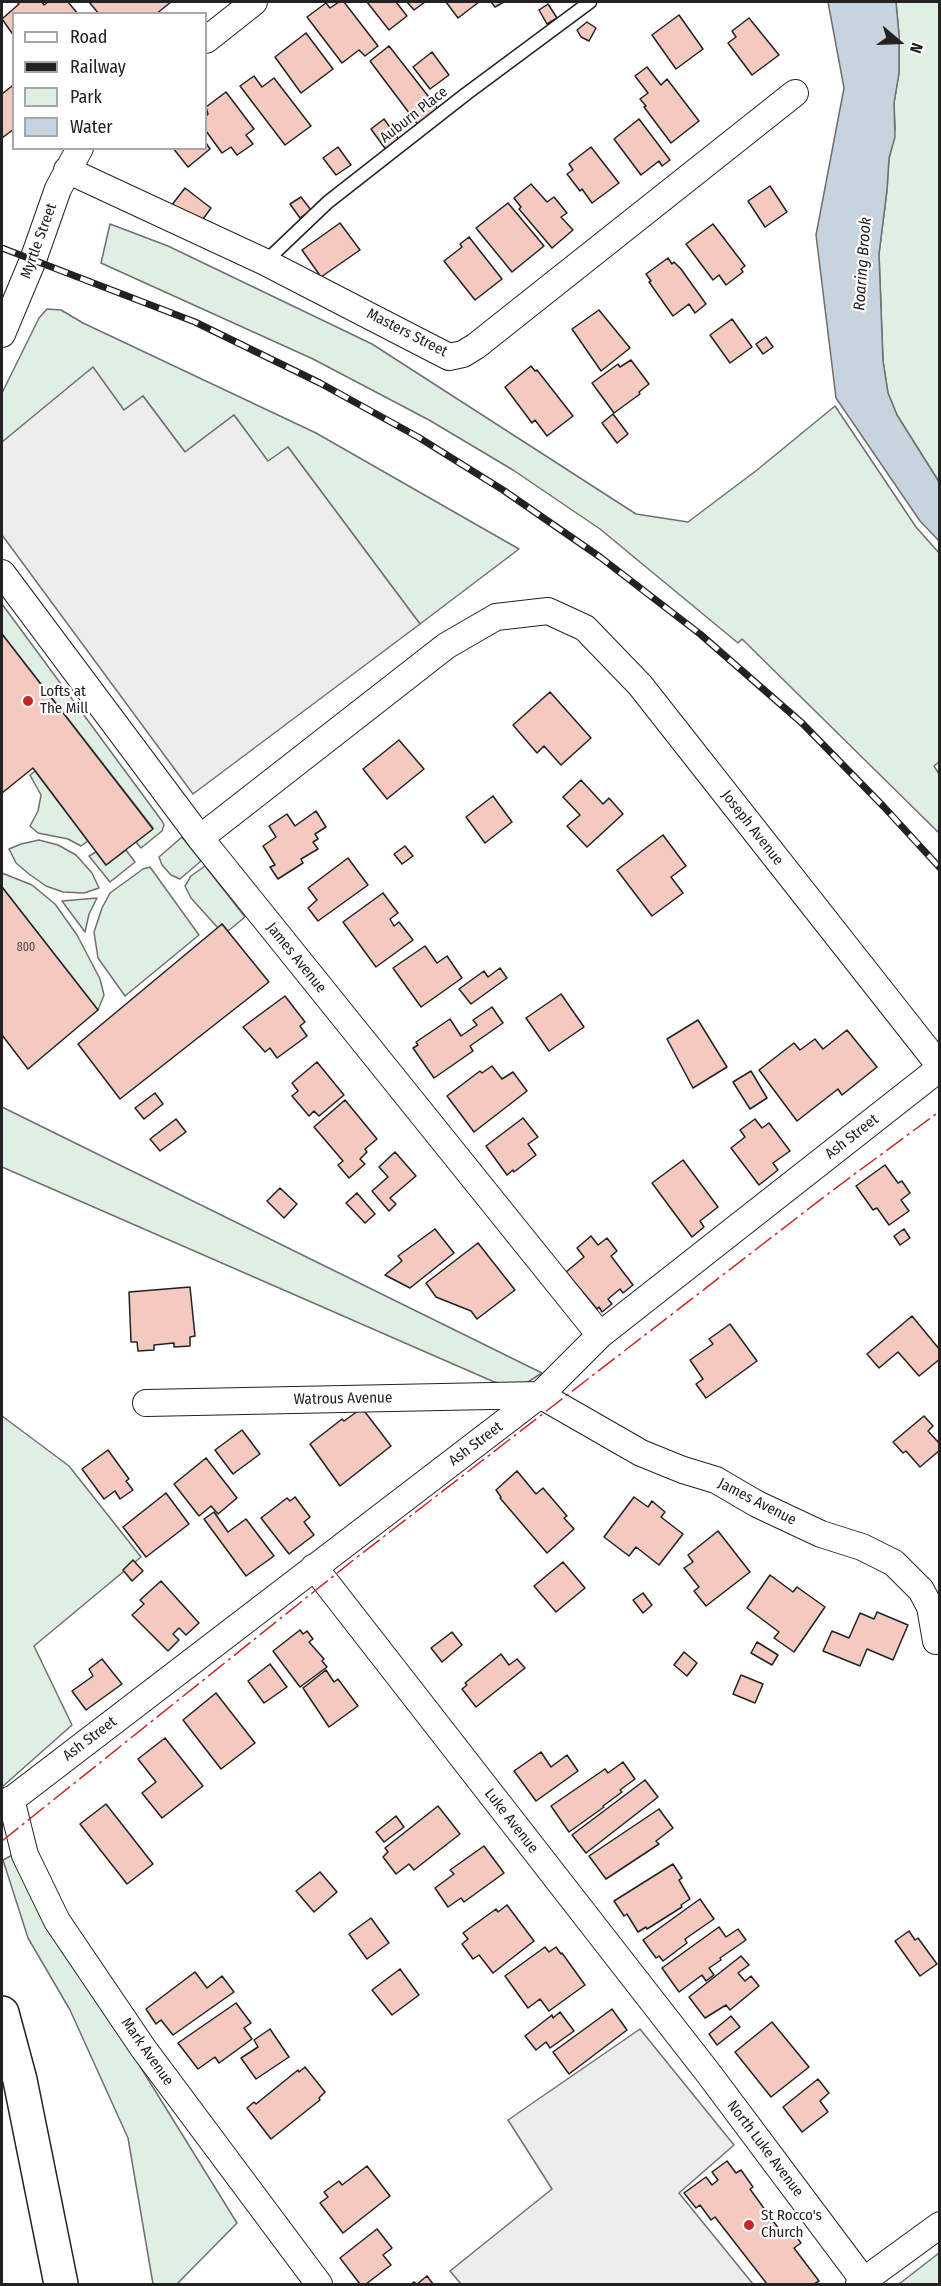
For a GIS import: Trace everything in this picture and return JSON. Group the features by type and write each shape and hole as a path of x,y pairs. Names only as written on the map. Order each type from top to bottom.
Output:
{"highway":[{"path":"2,2013 22,2092 61,2284"}],"street":[{"path":"207,39 254,2"},
{"name":"Masters Street","path":"73,159 449,357 462,354 476,346 795,93"},
{"name":"Myrtle Street","path":"2,334 33,260 58,189 73,159"},
{"name":"James Avenue","path":"2,573 200,838 600,1335"},
{"name":"Joseph Avenue","path":"200,838 446,646 496,617 548,611 585,628 640,685 939,1067"},
{"name":"Ash Street","path":"6,1803 540,1395 600,1335 939,1067"},
{"name":"James Avenue","path":"540,1395 641,1453 716,1480 757,1504 821,1534 862,1547 894,1563 921,1590 930,1607 936,1641"},
{"name":"Watrous Avenue","path":"146,1403 540,1395"},
{"name":"Luke Avenue","path":"314,1567 709,2074"},
{"name":"Mark Avenue","path":"6,1803 26,1855 57,1921 143,2048 319,2284"},
{"name":"North Luke Avenue","path":"709,2074 861,2283"},
{"path":"861,2283 939,2225"}],"lane":[{"name":"Auburn Place","path":"265,262 328,202 466,94 590,2"}],"green space":[{"path":"896,2 939,2 939,482 897,415 888,393 883,361 879,254 889,159 895,129 894,103 899,73"},
{"path":"110,224 168,246 372,344 636,514 688,522 757,470 835,406 916,527 939,553 940,761 934,766 939,774 939,833 742,639 738,643 600,529 513,470 429,420 313,359 101,263"},
{"path":"47,309 61,310 83,323 316,433 519,549 420,624 288,447 268,462 234,415 185,452 143,396 124,410 2,442 2,393 39,318"},
{"path":"2,604 162,821 164,825 162,831 141,848 136,842 153,828 2,634"},
{"path":"35,771 88,841 81,846 68,839 38,833 30,826 38,811 41,795 30,775"},
{"path":"182,837 201,861 180,879 171,875 162,865 159,857"},
{"path":"39,840 58,845 76,855 92,873 99,888 84,893 63,892 46,886 29,874 16,863 9,849"},
{"path":"126,850 135,862 110,882 89,856 96,852 106,865"},
{"path":"205,866 245,917 228,931 222,924 218,928 191,898 185,886 191,876"},
{"path":"150,867 199,935 125,996 98,958 94,932 110,893 143,869"},
{"path":"2,873 32,885 55,904 77,935 100,979 104,995 98,1010 2,887"},
{"path":"97,898 89,914 85,932 62,901"},
{"path":"2,1107 542,1373 517,1389 492,1381 2,1167"},
{"path":"2,1416 69,1466 141,1557 34,1646 72,1725 2,1787"},
{"path":"18,1852 55,1929 237,2223 177,2284 153,2284 128,2138 70,2010 28,1938 3,1860"},
{"path":"939,2253 939,2284 899,2284"}],"shaded area":[{"path":"93,367 124,410 143,396 185,452 234,415 268,461 288,447 420,624 193,794 2,535 2,442"},
{"path":"640,2029 734,2145 679,2193 753,2284 461,2284 450,2271 552,2189 508,2120"}],"water":[{"name":"Roaring Brook","path":"828,2 896,2 899,73 894,103 895,137 889,158 879,254 883,361 888,393 897,415 939,482 939,541 920,521 836,398 816,235 844,88"}],"building":[{"path":"17,2 42,2 44,5 48,2 68,2 76,12 12,12 12,33 2,19 19,4"},
{"path":"89,2 171,2 158,12 97,12"},
{"path":"339,2 344,2 378,46 365,56 359,50 342,63 307,17 326,3 330,8"},
{"path":"367,2 396,2 407,16 389,30"},
{"path":"407,2 425,2 414,10"},
{"path":"446,2 479,2 458,18"},
{"path":"491,2 504,2 495,7"},
{"path":"548,4 557,18 547,24 539,10"},
{"path":"679,15 703,49 676,69 652,35"},
{"path":"749,18 779,55 752,75 728,43 736,37 732,31"},
{"path":"587,22 596,28 589,41 581,37 577,30"},
{"path":"306,33 333,69 301,93 275,57"},
{"path":"389,46 439,110 419,126 370,61"},
{"path":"432,52 449,75 430,89 413,67"},
{"path":"647,67 661,85 667,79 699,121 671,143 640,99 648,93 635,76"},
{"path":"254,76 262,87 274,78 311,126 285,145 240,86"},
{"path":"12,86 12,130 2,138 2,94"},
{"path":"226,92 254,129 246,135 253,144 237,155 231,147 222,153 207,132 207,106"},
{"path":"384,119 400,141 387,151 371,129"},
{"path":"639,119 670,160 662,166 659,161 641,175 614,139"},
{"path":"207,144 210,149 188,167 175,150 207,150"},
{"path":"338,147 351,165 336,175 323,158"},
{"path":"591,147 619,183 592,203 567,174 573,170 569,164"},
{"path":"531,184 547,202 554,197 567,213 561,217 573,230 552,248 519,209 521,207 514,198"},
{"path":"770,186 787,212 765,227 748,201"},
{"path":"185,188 211,208 198,226 171,206"},
{"path":"301,197 311,210 300,218 290,204"},
{"path":"508,203 544,246 512,272 476,228"},
{"path":"340,223 360,250 321,277 302,250"},
{"path":"713,224 745,266 741,269 743,272 726,285 719,275 713,280 686,244"},
{"path":"469,237 502,279 475,300 444,261 462,247 460,244"},
{"path":"668,258 672,264 674,262 681,269 706,304 695,313 689,304 673,316 649,282 651,281 646,274"},
{"path":"599,310 630,348 601,371 572,329"},
{"path":"732,319 752,347 730,363 710,335"},
{"path":"766,337 773,347 763,354 756,344"},
{"path":"631,360 649,384 639,392 640,394 614,413 592,383 618,364 620,367"},
{"path":"531,366 535,371 537,370 573,416 547,436 535,420 532,423 505,387"},
{"path":"613,414 628,434 617,443 602,423"},
{"name":"Lofts at The Mill","path":"2,634 153,829 106,865 33,768 2,793"},
{"path":"550,692 591,738 561,765 544,746 537,753 513,725"},
{"path":"399,740 424,769 387,799 363,769"},
{"path":"581,780 603,804 609,798 623,814 587,847 567,826 580,815 563,797"},
{"path":"493,796 512,822 485,843 466,817"},
{"path":"316,811 326,827 315,834 318,839 313,842 318,849 301,859 303,863 278,879 270,867 275,865 263,846 276,837 269,826 287,814 295,826"},
{"path":"663,835 686,866 671,877 683,893 652,916 617,870"},
{"path":"405,846 413,856 402,864 394,854"},
{"path":"348,858 368,885 318,921 308,908 317,900 308,888"},
{"path":"2,887 98,1010 28,1069 2,1035"},
{"path":"383,893 398,913 390,919 394,926 399,922 413,940 376,967 343,922"},
{"path":"222,924 269,982 120,1099 78,1044"},
{"path":"425,946 437,963 447,956 462,978 421,1007 393,968"},
{"path":"500,968 507,978 471,1004 459,989 484,971 488,977"},
{"path":"561,994 584,1027 549,1051 526,1018"},
{"path":"285,996 305,1022 300,1026 307,1036 277,1058 270,1048 265,1052 243,1027"},
{"path":"492,1007 503,1023 470,1046 473,1051 434,1078 413,1048 418,1045 416,1042 450,1019 461,1036 477,1025 473,1020"},
{"path":"698,1020 727,1067 693,1088 667,1039"},
{"path":"847,1030 877,1067 842,1095 838,1089 797,1121 759,1070 794,1043 800,1050 815,1039 823,1049"},
{"path":"317,1062 344,1095 319,1116 314,1111 309,1116 292,1096 298,1091 292,1083"},
{"path":"492,1066 502,1079 513,1072 527,1091 474,1132 447,1096 480,1071 482,1073"},
{"path":"751,1071 767,1098 750,1109 733,1082"},
{"path":"155,1093 163,1104 144,1119 135,1108"},
{"path":"345,1100 377,1139 365,1149 367,1152 360,1159 365,1164 349,1178 338,1165 343,1161 314,1127"},
{"path":"523,1118 538,1137 528,1144 536,1155 507,1175 486,1146"},
{"path":"176,1119 186,1132 160,1151 150,1139"},
{"path":"755,1119 762,1128 769,1123 790,1151 773,1163 778,1170 759,1185 731,1148 745,1137 740,1130"},
{"path":"395,1152 416,1176 390,1198 396,1204 389,1211 372,1191 388,1177 379,1167"},
{"path":"683,1160 718,1207 700,1221 704,1227 692,1237 652,1183"},
{"path":"885,1165 898,1183 902,1181 910,1193 901,1200 909,1211 889,1225 877,1208 873,1210 856,1186"},
{"path":"280,1188 297,1204 284,1218 267,1201"},
{"path":"357,1193 375,1214 365,1223 346,1203"},
{"path":"435,1229 454,1253 410,1288 385,1275 402,1261 398,1256"},
{"path":"904,1229 910,1238 900,1245 894,1236"},
{"path":"591,1236 598,1245 607,1238 617,1251 611,1256 633,1285 623,1293 620,1289 608,1299 612,1304 602,1312 566,1272 584,1257 577,1248"},
{"path":"478,1243 515,1290 477,1319 471,1311 436,1297 426,1283"},
{"path":"190,1287 195,1336 190,1337 190,1346 174,1347 174,1343 154,1345 154,1350 138,1351 137,1342 131,1342 129,1292"},
{"path":"912,1316 940,1350 940,1359 919,1376 898,1352 879,1368 867,1354"},
{"path":"730,1324 757,1361 706,1398 696,1384 703,1379 690,1360 713,1344 709,1339"},
{"path":"362,1408 391,1446 340,1486 310,1444 342,1419 344,1421"},
{"path":"924,1416 933,1426 928,1431 940,1444 940,1450 920,1467 906,1451 903,1453 893,1442"},
{"path":"242,1430 260,1454 233,1474 215,1450"},
{"path":"108,1450 129,1479 126,1481 133,1490 120,1499 115,1491 104,1499 82,1469"},
{"path":"206,1458 237,1498 218,1514 211,1506 199,1516 174,1484"},
{"path":"517,1471 536,1494 543,1488 567,1516 564,1518 574,1529 547,1553 500,1498 496,1490"},
{"path":"166,1493 189,1524 146,1557 123,1527"},
{"path":"295,1497 310,1517 304,1522 314,1535 289,1554 261,1518 287,1498 290,1501"},
{"path":"634,1497 648,1507 652,1501 665,1512 661,1517 683,1534 659,1565 636,1547 629,1556 604,1537"},
{"path":"214,1512 228,1532 246,1519 274,1556 246,1576 204,1519"},
{"path":"718,1531 750,1572 706,1606 694,1591 699,1587 684,1568 693,1562 688,1555"},
{"path":"133,1560 143,1571 132,1581 123,1570"},
{"path":"563,1562 585,1588 556,1612 534,1586"},
{"path":"770,1575 793,1592 797,1587 825,1607 794,1652 774,1638 779,1632 747,1608"},
{"path":"161,1581 199,1623 186,1635 179,1628 173,1634 179,1640 168,1651 132,1615 144,1604 140,1600"},
{"path":"643,1593 652,1605 643,1613 633,1600"},
{"path":"877,1612 908,1625 893,1660 867,1649 860,1666 823,1651 832,1631 849,1638 860,1613 874,1619"},
{"path":"300,1630 303,1634 307,1631 313,1639 309,1642 324,1659 322,1661 327,1667 300,1687 273,1651"},
{"path":"452,1632 462,1645 442,1662 431,1648"},
{"path":"757,1642 778,1655 772,1665 751,1653"},
{"path":"684,1652 697,1663 687,1676 674,1665"},
{"path":"501,1654 509,1665 517,1659 525,1668 476,1707 462,1689 467,1685 465,1683"},
{"path":"102,1659 122,1684 86,1710 72,1691 93,1676 89,1669"},
{"path":"270,1664 287,1687 264,1703 248,1681"},
{"path":"326,1670 334,1682 338,1679 358,1706 329,1727 303,1688"},
{"path":"741,1675 763,1684 755,1703 733,1694"},
{"path":"216,1693 255,1743 221,1769 183,1720"},
{"path":"165,1738 203,1786 162,1818 142,1793 156,1782 138,1759"},
{"path":"541,1752 551,1767 567,1755 578,1771 536,1801 514,1771"},
{"path":"623,1762 635,1779 620,1790 622,1792 604,1807 569,1832 551,1806 605,1769 608,1773"},
{"path":"645,1780 658,1797 586,1853 572,1835"},
{"path":"106,1804 153,1864 127,1884 80,1824"},
{"path":"438,1806 460,1834 414,1870 409,1864 396,1874 383,1857 388,1852 385,1848"},
{"path":"659,1809 673,1828 656,1841 659,1844 606,1879 589,1856"},
{"path":"396,1816 404,1827 384,1842 376,1832"},
{"path":"484,1846 504,1873 464,1902 461,1898 448,1907 435,1888 454,1874 450,1870"},
{"path":"673,1864 682,1878 679,1880 690,1899 681,1905 682,1907 647,1929 646,1927 638,1932 627,1914 624,1916 614,1901"},
{"path":"320,1872 337,1892 314,1912 296,1891"},
{"path":"700,1899 714,1919 685,1939 687,1943 663,1961 659,1956 656,1958 643,1940"},
{"path":"507,1905 534,1941 493,1973 479,1955 473,1959 462,1944 468,1939 463,1933 496,1909 498,1912"},
{"path":"371,1918 389,1943 367,1959 349,1934"},
{"path":"719,1927 726,1937 738,1929 746,1940 709,1968 714,1975 706,1981 702,1975 679,1992 662,1968"},
{"path":"909,1931 915,1940 918,1938 937,1964 920,1976 895,1941"},
{"path":"545,1947 549,1952 556,1947 585,1985 549,2011 540,1999 528,2008 505,1976"},
{"path":"741,1956 749,1965 738,1973 745,1981 751,1976 759,1986 730,2010 726,2005 705,2018 689,1997"},
{"path":"400,1969 419,1995 392,2015 372,1990"},
{"path":"195,1972 207,1988 222,1976 234,1992 173,2035 161,2020 156,2024 146,2009"},
{"path":"236,2003 251,2023 244,2028 252,2039 219,2063 215,2057 198,2069 178,2043"},
{"path":"612,2009 627,2030 569,2074 553,2052"},
{"path":"560,2012 574,2031 550,2048 546,2042 536,2050 525,2036 552,2015 553,2018"},
{"path":"731,2016 740,2027 717,2045 709,2034"},
{"path":"772,2022 809,2067 771,2097 735,2052"},
{"path":"270,2029 289,2057 256,2079 241,2058 258,2047 254,2040"},
{"path":"305,2067 325,2092 319,2098 320,2100 271,2139 247,2108 254,2102 256,2104 298,2070 299,2072"},
{"path":"818,2079 829,2093 820,2101 828,2112 802,2132 783,2107"},
{"name":"St Rocco's Church","path":"727,2161 736,2173 741,2170 753,2187 750,2189 784,2236 792,2231 801,2243 794,2248 819,2281 814,2284 767,2284 715,2217 711,2220 700,2205 696,2208 684,2193 706,2177 712,2185 718,2180 712,2172"},
{"path":"367,2166 390,2196 343,2233 320,2203 328,2197 324,2192 339,2181 342,2185"},
{"path":"377,2229 392,2248 383,2255 391,2265 366,2284 360,2284 340,2258"},
{"path":"427,2276 433,2284 417,2284"}],"railway":[{"path":"2,248 195,322 320,383 418,437 503,490 600,557 700,634 802,723 940,868"}],"power":[{"path":"2,1841 356,1558 829,1193 940,1111"}],"place":[{"name":"Lofts at The Mill","path":"28,701"},
{"name":"St Rocco's Church","path":"749,2225"}]}
